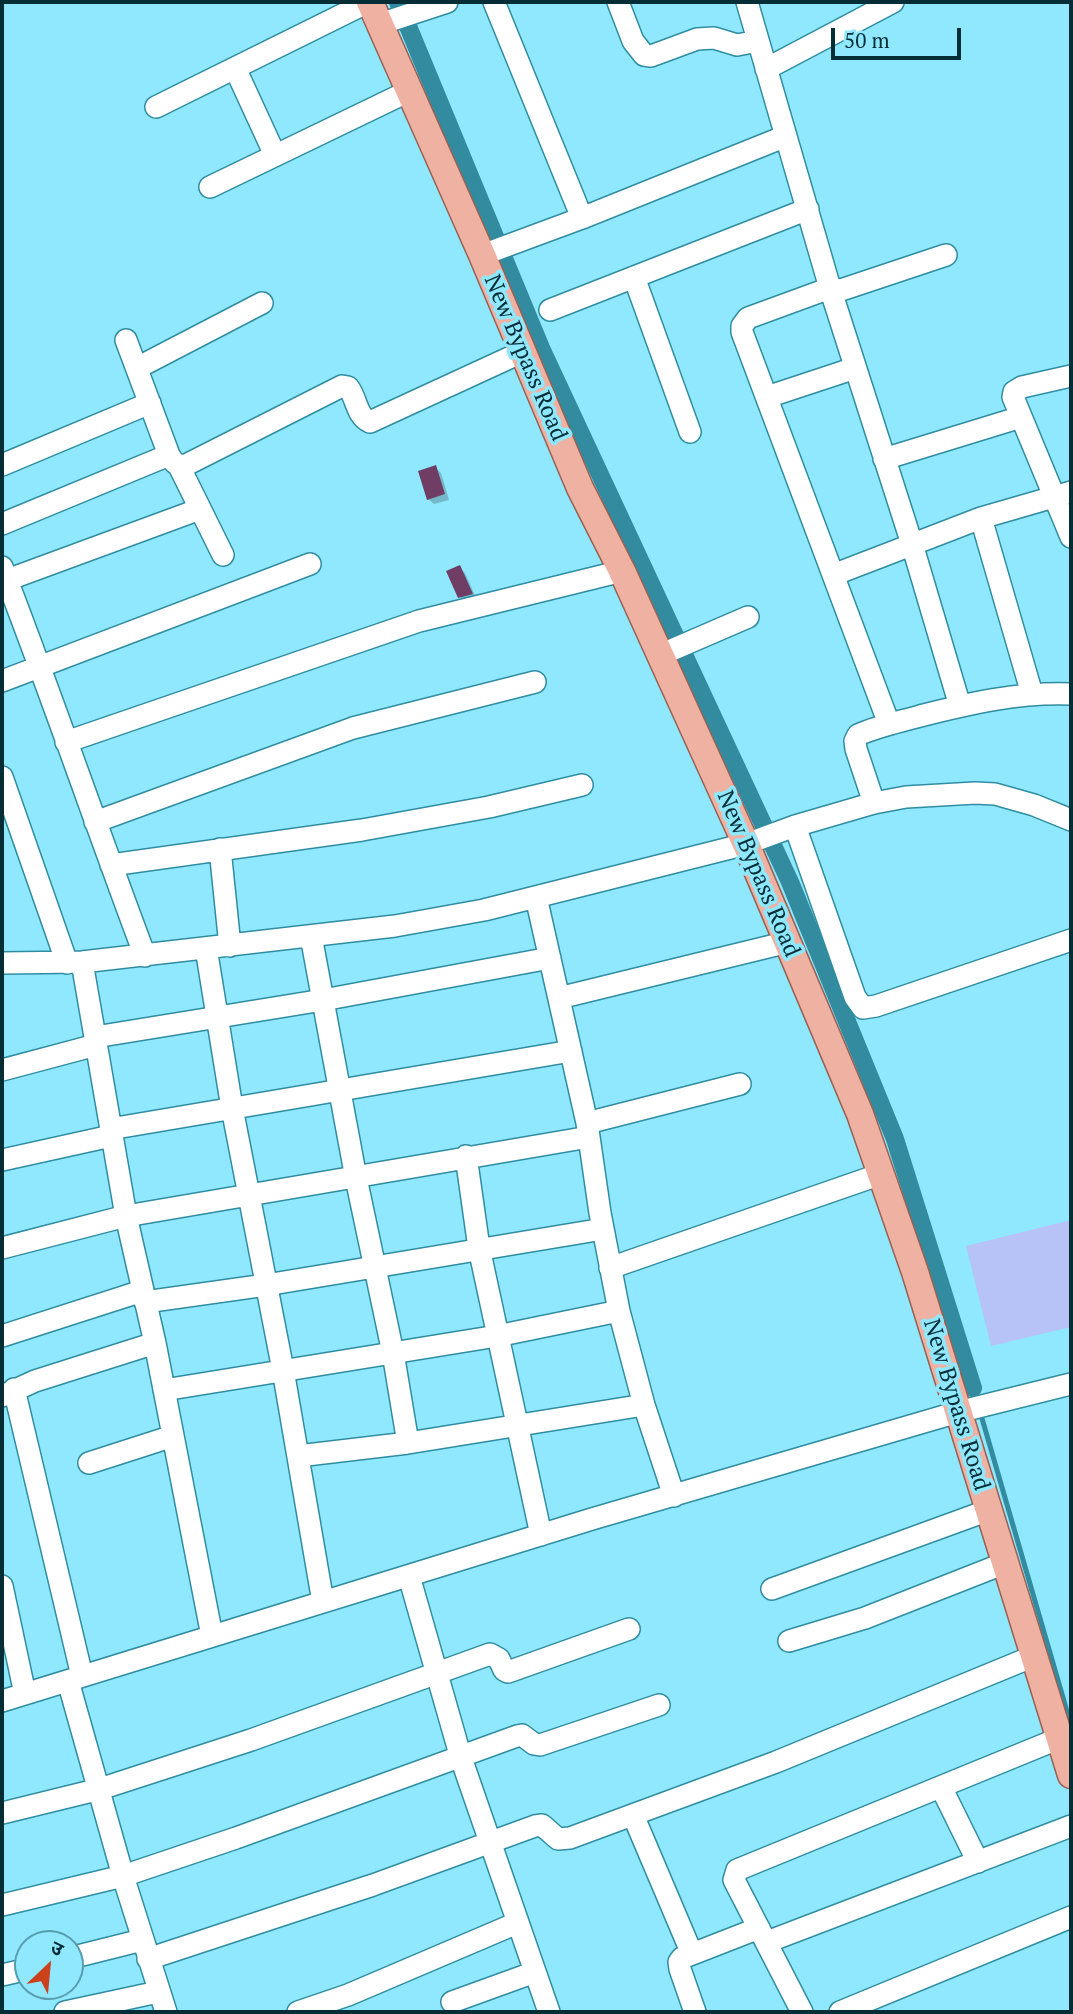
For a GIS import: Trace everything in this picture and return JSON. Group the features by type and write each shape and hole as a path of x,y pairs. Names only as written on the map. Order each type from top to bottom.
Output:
{"main road":[{"name":"New Bypass Road","path":"393,11 409,91 494,251 522,352 580,488 622,571 672,649 770,836 788,942 860,1114 915,1272 1071,1775"}],"street":[{"path":"156,107 235,68 393,11 447,2"},
{"path":"494,2 582,218"},
{"path":"618,2 633,41 644,55 697,39 714,38 737,45 758,41"},
{"path":"747,2 830,288 912,544 960,706"},
{"path":"766,69 893,2"},
{"path":"235,68 275,155"},
{"path":"210,187 409,91"},
{"path":"494,251 786,136"},
{"path":"550,310 808,209"},
{"path":"889,724 742,332 744,321 830,288 841,290 946,255"},
{"path":"635,277 690,432"},
{"path":"137,368 262,303"},
{"path":"126,340 174,461 223,555"},
{"path":"2,524 174,461 186,465 342,386 348,387 363,419 370,422 522,352"},
{"path":"767,397 855,368"},
{"path":"1071,376 1017,388 1013,397 1063,494 1071,537"},
{"path":"2,465 150,403"},
{"path":"884,459 1021,417"},
{"path":"834,575 981,518 1063,494"},
{"path":"145,956 4,573 200,509"},
{"path":"981,518 1032,694"},
{"path":"2,681 310,564"},
{"path":"66,742 419,621 622,571"},
{"path":"672,649 748,617"},
{"path":"95,822 353,728 535,682"},
{"path":"874,803 855,741 858,735 889,724 960,706 1032,694 1071,694"},
{"path":"2,777 75,962 96,1041 126,1216 155,1343 212,1636"},
{"path":"111,865 374,828 489,807 582,785"},
{"path":"2,962 75,962 145,956 408,924 536,897 770,836 874,803 906,797 995,794 1034,805 1071,820"},
{"path":"770,836 863,1007 876,1006 1071,940"},
{"path":"220,849 230,946"},
{"path":"536,897 588,1130 619,1311 644,1405 674,1496"},
{"path":"311,936 356,1178 393,1353 408,1443"},
{"path":"559,998 788,942"},
{"path":"206,948 232,1108 283,1370 323,1602"},
{"path":"2,1070 96,1041 550,958"},
{"path":"2,1160 110,1132 232,1108 571,1051"},
{"path":"2,1248 126,1216 356,1178 588,1130 740,1084"},
{"path":"466,1156 479,1248 541,1535"},
{"path":"610,1268 881,1174"},
{"path":"2,1336 144,1297 266,1285 603,1229"},
{"path":"164,1391 497,1336 619,1311"},
{"path":"155,1343 8,1392 122,1876 166,2012"},
{"path":"2,1701 541,1535 958,1412 1071,1384"},
{"path":"298,1456 408,1443 644,1405"},
{"path":"89,1463 173,1436"},
{"path":"772,1589 989,1510"},
{"path":"789,1641 865,1618 1005,1563"},
{"path":"409,1576 461,1758 550,2012"},
{"path":"2,1586 25,1694"},
{"path":"2,1813 100,1789 251,1740 491,1654 499,1659 503,1671 508,1672 629,1629"},
{"path":"84,1957 145,1950 373,1885 542,1825 552,1835 564,1839 776,1762 1034,1656"},
{"path":"2,1905 122,1876 248,1834 522,1735 534,1744 548,1743 659,1705"},
{"path":"802,2012 734,1881 737,1870 1060,1738"},
{"path":"941,1787 978,1862"},
{"path":"634,1815 692,1954"},
{"path":"695,2012 679,1962 682,1958 763,1935 978,1862 1071,1826"},
{"path":"840,2012 1071,1917"},
{"path":"298,2012 351,2004 517,1923"},
{"path":"452,2002 535,1972"},
{"path":"65,2012 158,1992"}],"shaded area":[{"path":"1071,1220 1071,1327 991,1346 966,1246"}],"building":[{"path":"436,465 445,494 427,500 418,471"},
{"path":"460,565 473,594 458,598 446,571"}],"waterway":[{"path":"398,2 541,348 790,882 895,1139 973,1388"},
{"path":"981,1415 1071,1725"}]}
